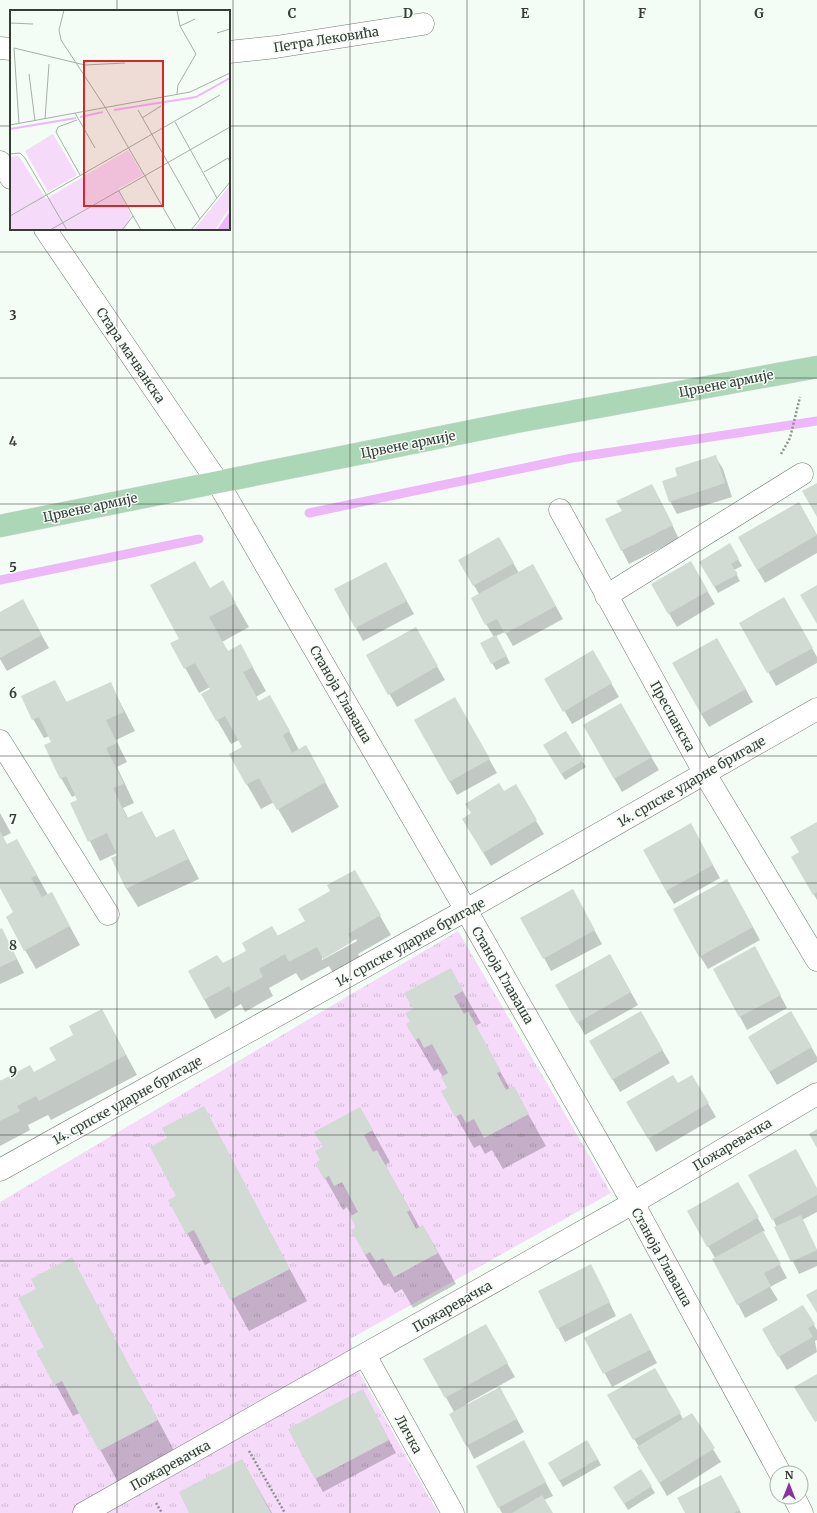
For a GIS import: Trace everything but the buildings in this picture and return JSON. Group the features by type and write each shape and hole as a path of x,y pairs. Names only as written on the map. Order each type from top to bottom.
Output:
{"main road":[{"name":"Црвене армије","path":"0,526 217,481 521,421 817,367"}],"street":[{"name":"Петра Лековића","path":"230,52 276,47 423,24"},
{"path":"0,162 10,177"},
{"name":"Стара мачванска","path":"46,230 217,481"},
{"path":"606,596 802,474"},
{"name":"Станоја Главаша","path":"217,481 466,910 632,1203 776,1465"},
{"name":"Преспанска","path":"560,510 705,774 817,960"},
{"name":"14. српске ударне бригаде","path":"0,1170 466,910 817,709"},
{"path":"0,741 108,914"},
{"name":"Пожаревачка","path":"84,1513 632,1203 817,1094"},
{"name":"Личка","path":"365,1355 453,1513"}],"path":[{"path":"790,438 799,402"},
{"path":"236,1428 285,1513"}],"green space":[{"path":"458,931 611,1193 350,1339 360,1374 438,1513 0,1513 0,1202"}],"waterway":[{"path":"309,513 572,458 817,421"},
{"path":"0,580 199,539"}]}
